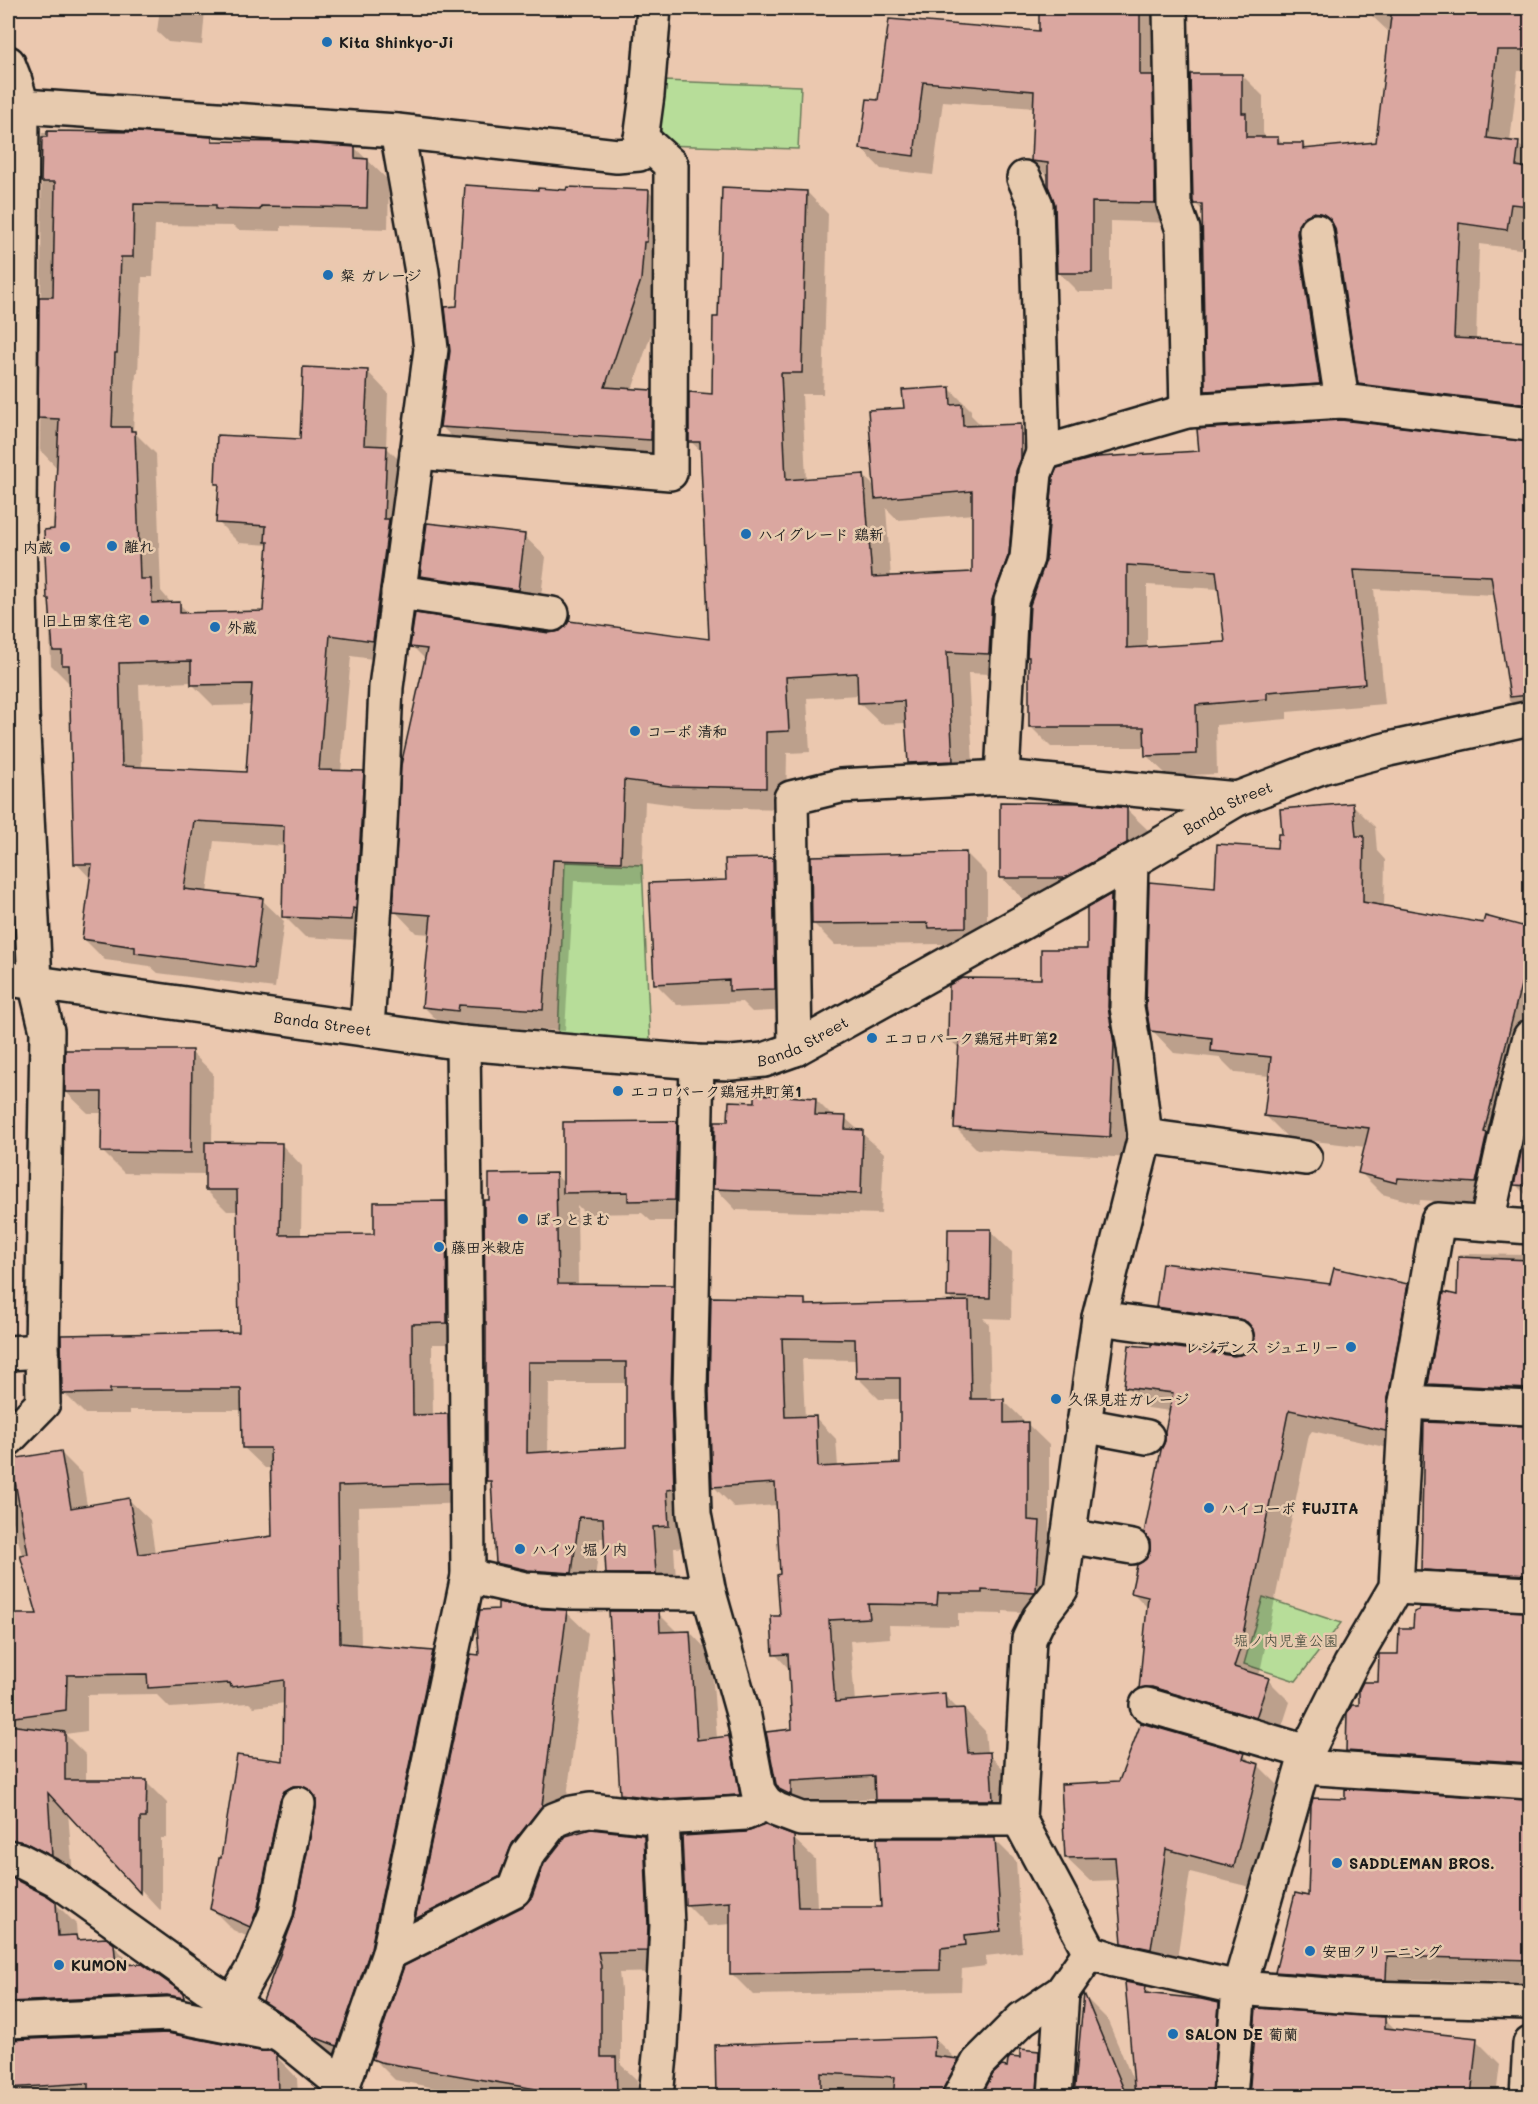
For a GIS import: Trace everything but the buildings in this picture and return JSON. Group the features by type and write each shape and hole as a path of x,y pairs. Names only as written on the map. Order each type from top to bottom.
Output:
{"street":[{"path":"22,106 397,130 617,156 639,154 654,8"},
{"path":"1170,8 1174,204 1183,230 1187,411"},
{"path":"8,63 22,106 14,182 21,387 19,548 22,712 21,981 47,1031 43,1403 8,1439"},
{"path":"367,1028 381,824 386,687 431,349 422,272 397,130"},
{"path":"417,452 670,473 671,165 641,138"},
{"path":"1002,777 1011,601 1027,558 1035,473 1043,453 1036,205 1024,178"},
{"path":"1316,231 1342,401"},
{"path":"1043,453 1187,411 1342,401 1530,424"},
{"path":"398,592 552,615"},
{"name":"Banda Street","path":"21,981 463,1043 697,1062 731,1063 764,1060 795,1049 1131,862 1237,799 1333,764 1389,748 1530,718"},
{"path":"795,1049 791,798 840,786 1002,777 1237,799"},
{"path":"1131,862 1127,1007 1145,1136 1099,1318 1061,1589 1039,1617 1029,1639 1019,1819 1090,1952 1114,1960 1239,1988 1365,1998 1530,2002"},
{"path":"1487,1222 1530,1037"},
{"path":"8,1857 19,1860 56,1879 232,2004 284,2037 344,2091 389,1953 468,1576 463,1043"},
{"path":"697,1062 690,1392 694,1514 709,1593 744,1716 759,1791 766,1803 801,1819 1019,1819"},
{"path":"1145,1136 1305,1158"},
{"path":"1230,2097 1239,1988 1305,1760 1352,1664 1396,1587 1406,1402 1438,1220 1530,1227"},
{"path":"1099,1318 1236,1337"},
{"path":"8,1353 42,1351"},
{"path":"1406,1402 1530,1408"},
{"path":"1083,1425 1147,1437"},
{"path":"1068,1536 1132,1547"},
{"path":"468,1576 525,1589 572,1592 709,1593"},
{"path":"1396,1587 1530,1594"},
{"path":"1147,1705 1305,1760 1530,1782"},
{"path":"389,1953 514,1890 527,1855 554,1820 572,1813 590,1810 662,1818 746,1813 766,1803"},
{"path":"232,2004 253,1968 276,1913 298,1804"},
{"path":"656,2097 667,1925 662,1818"},
{"path":"960,2097 978,2062 1022,2019 1062,1992 1090,1952"},
{"path":"1054,2097 1062,1992"},
{"path":"8,2021 168,2014 284,2037"},
{"path":"1527,2097 1530,2044"}],"green space":[{"path":"663,81 801,86 798,149 660,145"},
{"path":"565,862 642,865 650,1039 558,1036"},
{"name":"堀ノ内児童公園","path":"1263,1597 1341,1623 1296,1681 1244,1664"}],"place":[{"name":"Kita Shinkyo-Ji","path":"327,42"},
{"name":"粲 ガレージ","path":"328,275"},
{"name":"ハイグレード 鶏新","path":"746,534"},
{"name":"離れ","path":"112,546"},
{"name":"内蔵","path":"65,547"},
{"name":"旧上田家住宅","path":"144,620"},
{"name":"外蔵","path":"215,627"},
{"name":"コーポ 清和","path":"635,731"},
{"name":"エコロパーク鶏冠井町第2","path":"872,1038"},
{"name":"エコロパーク鶏冠井町第1","path":"618,1091"},
{"name":"ぽっとまむ","path":"523,1219"},
{"name":"藤田米穀店","path":"439,1247"},
{"name":"レジデンス ジュエリー","path":"1351,1347"},
{"name":"久保見荘ガレージ","path":"1056,1399"},
{"name":"ハイコーポ FUJITA","path":"1209,1508"},
{"name":"ハイツ 堀ノ内","path":"520,1549"},
{"name":"SADDLEMAN BROS.","path":"1337,1863"},
{"name":"安田クリーニング","path":"1310,1951"},
{"name":"KUMON","path":"59,1965"},
{"name":"SALON DE 葡蘭","path":"1173,2034"}]}
